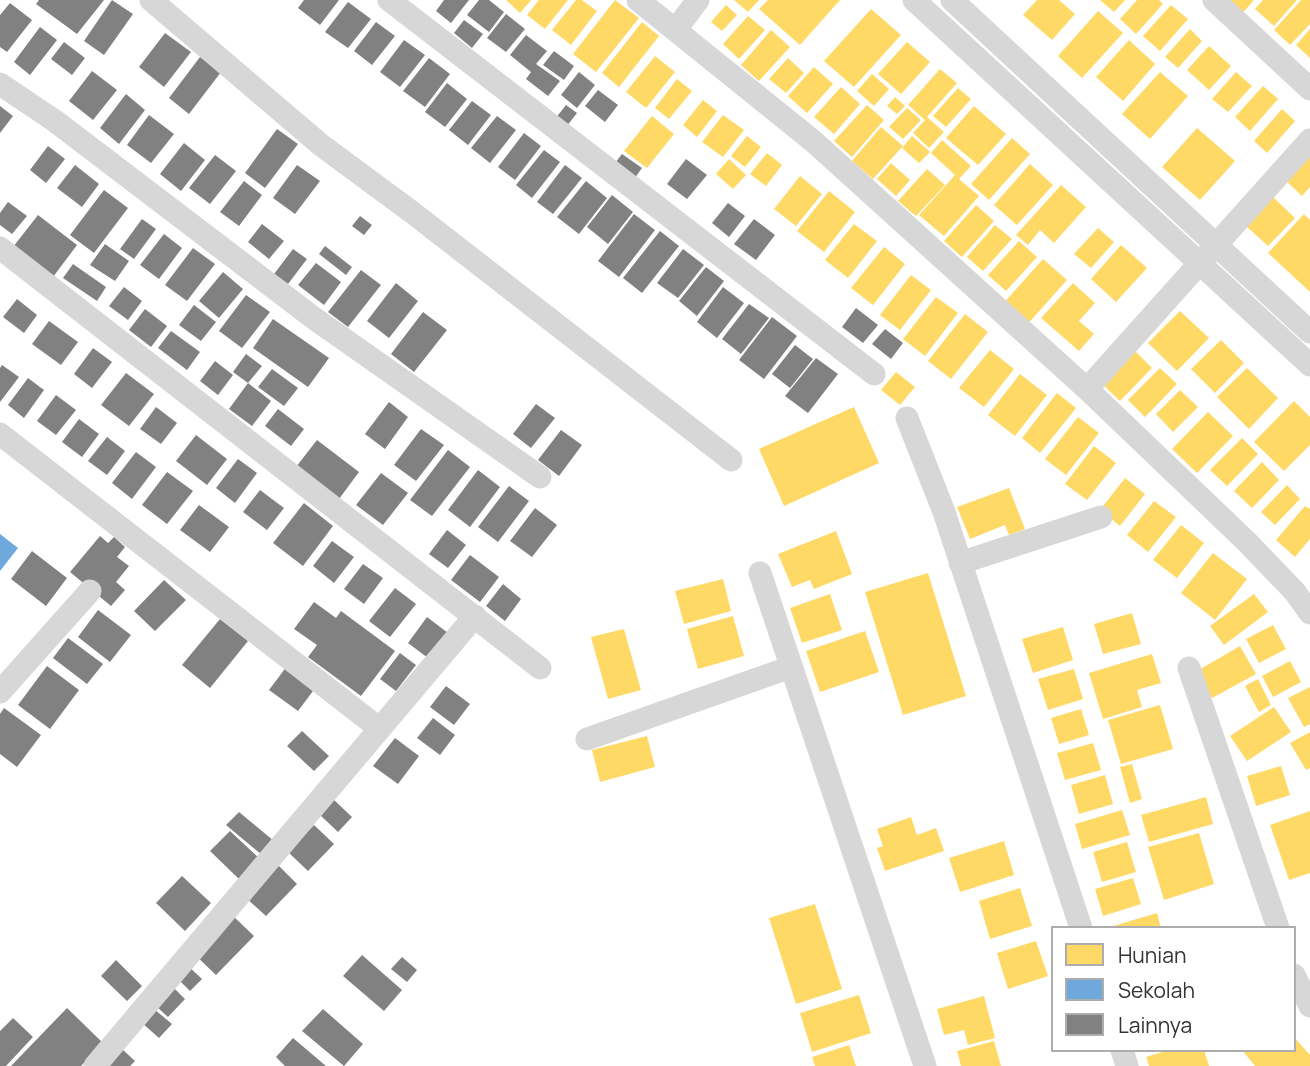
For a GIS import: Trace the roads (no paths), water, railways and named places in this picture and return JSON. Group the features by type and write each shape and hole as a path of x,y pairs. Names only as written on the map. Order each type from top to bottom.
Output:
{"street":[{"path":"151,0 321,145 413,213 731,460"},
{"path":"389,0 874,374"},
{"path":"638,0 813,141 1087,389 1247,542 1295,592 1310,613"},
{"path":"676,29 698,0"},
{"path":"914,0 1198,265 1310,365"},
{"path":"952,0 1310,332"},
{"path":"1214,0 1310,89"},
{"path":"1024,102 1040,81"},
{"path":"0,84 55,121 315,319 540,477"},
{"path":"1087,389 1310,140"},
{"path":"0,248 540,668"},
{"path":"907,418 960,563 1080,926"},
{"path":"0,434 380,729"},
{"path":"960,563 1101,517"},
{"path":"760,573 925,1066"},
{"path":"0,692 90,591"},
{"path":"95,1066 475,616"},
{"path":"587,739 791,667"},
{"path":"1189,668 1277,926"},
{"path":"1296,979 1310,1006"}]}
